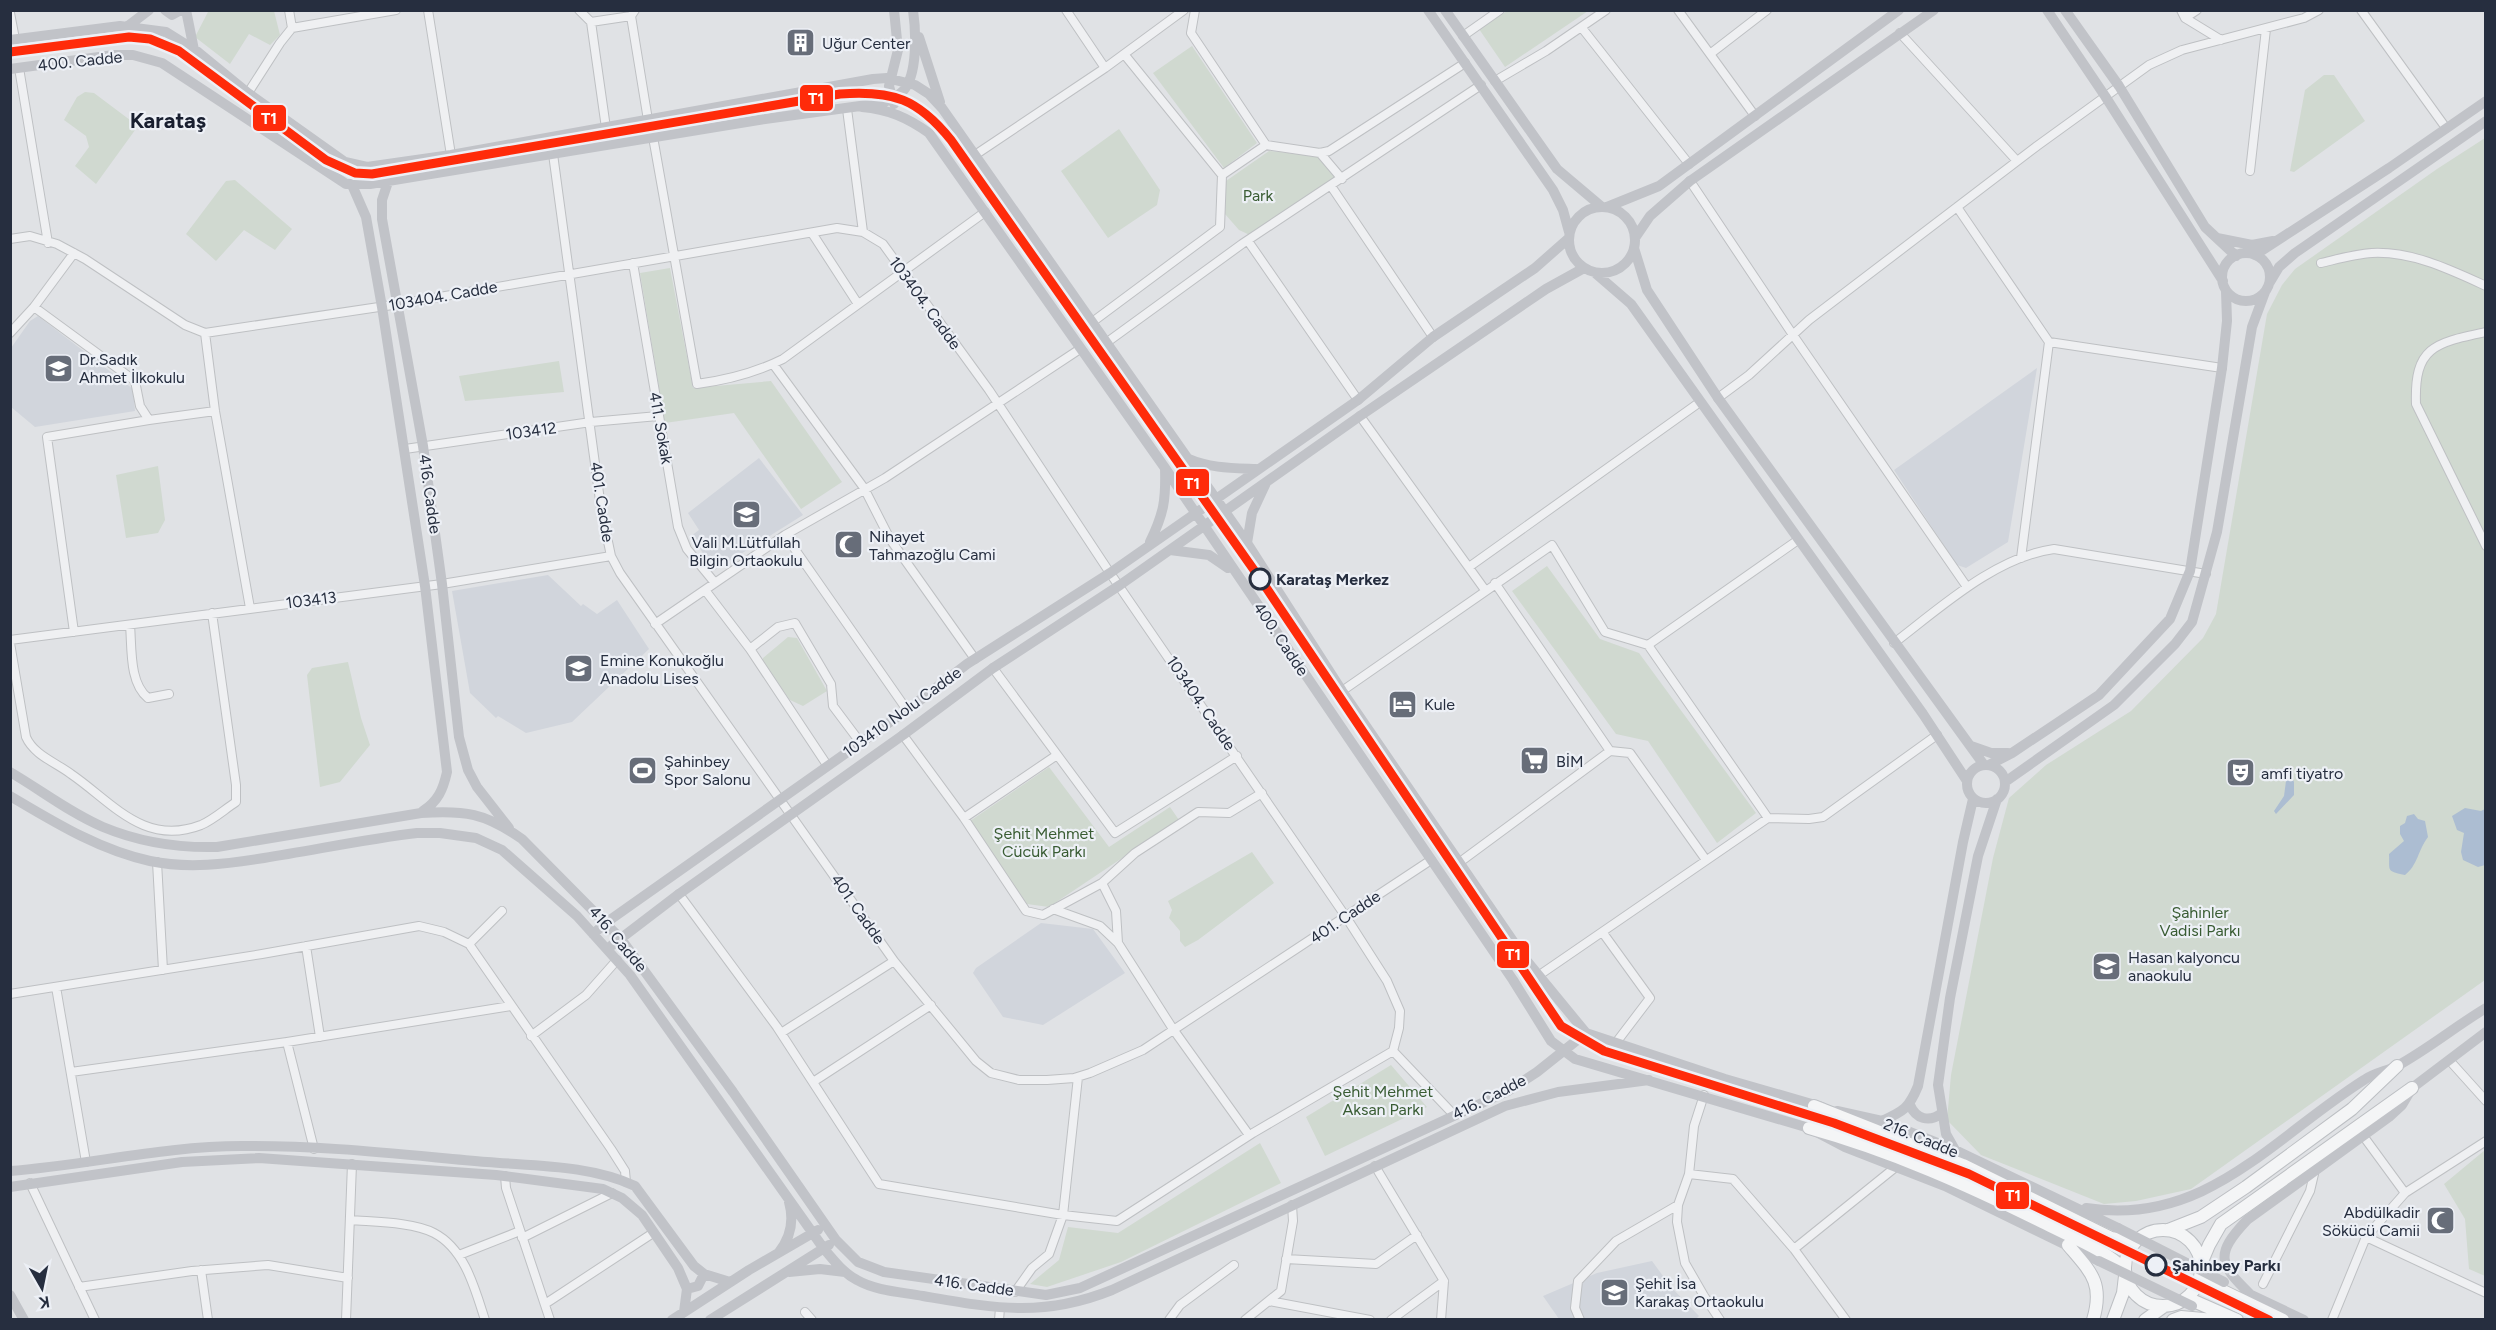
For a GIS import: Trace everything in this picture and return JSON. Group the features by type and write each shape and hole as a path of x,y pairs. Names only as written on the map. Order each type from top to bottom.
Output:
{"main road":[{"path":"127,26 149,10"},
{"path":"165,10 172,15 181,10"},
{"path":"186,10 194,50"},
{"path":"894,10 898,50 891,79 891,99 905,117"},
{"path":"421,813 434,804 447,772 405,449 366,217 352,185 388,182 653,137 862,107 891,99 903,91 908,83 915,46 913,10"},
{"path":"1428,10 1554,189 1563,210 1571,253 1631,304 1937,735 1967,781 1968,790 1974,798 1983,802 1997,799"},
{"path":"1445,10 1557,169 1604,207 1621,213 1628,220 1647,290 1718,398 1970,746 1986,765 1998,769 2005,782 1978,856 1950,998 1938,1085 1946,1134 1954,1150"},
{"path":"607,949 679,894 903,735 993,668 1120,585 1360,416 1546,289 1589,270 1604,273 1623,266 1650,216 1690,181 1934,10"},
{"path":"2066,10 2119,86 2205,227 2236,256"},
{"path":"1569,235 1574,222 1581,214 1592,208 1604,207 1659,186 1892,12"},
{"path":"1967,781 1974,768 2012,753 2099,695 2170,619 2190,571 2222,368 2227,321 2224,286 2223,271 2228,262 2236,256 2245,254 2255,255 2264,260 2269,270 2267,287 2251,301 2234,298 2224,286 2105,96 2046,12"},
{"name":"400. Cadde","path":"13,39 127,26 166,32 194,50 248,93 345,162 367,167 387,166 451,155 861,81 891,79 908,83 929,94 942,108 1225,511 1342,691 1538,976 1586,1033"},
{"path":"915,26 942,108"},
{"name":"400. Cadde","path":"15,68 114,55 133,55 162,63 321,169 352,185"},
{"path":"2255,255 2486,101"},
{"path":"862,107 878,108 905,117"},
{"name":"400. Cadde","path":"905,117 929,134 985,212 1195,512 1549,1037"},
{"path":"2005,782 2114,705 2175,644 2192,622 2217,532 2252,327 2267,287 2279,267 2295,253 2486,121"},
{"name":"416. Cadde","path":"388,182 382,200 382,219 423,446 442,584 451,682 462,753 477,787 510,831"},
{"name":"103410 Nolu Cadde","path":"593,934 975,659 1110,573 1358,400 1433,337 1534,268 1569,235"},
{"path":"2217,238 2252,245 2279,239"},
{"path":"1188,459 1198,464 1256,469"},
{"path":"1149,545 1162,517 1165,493 1164,468"},
{"path":"1247,543 1252,513 1266,482"},
{"path":"1170,550 1209,555 1237,574"},
{"path":"1970,746 1991,753 2012,753"},
{"name":"416. Cadde","path":"10,772 103,827 143,840 188,848 217,847 421,813 458,811 477,814 510,831 522,839 607,922 621,939 734,1092 836,1240 858,1262 884,1272 1046,1295 1080,1288 1508,1091 1537,1072 1586,1033"},
{"path":"10,796 66,829 129,855 157,862 224,864 399,835 440,832 476,838 502,850 577,916 617,960 824,1249 845,1272 860,1282 884,1289 1000,1308 1049,1308 1094,1298 1494,1110 1524,1099 1577,1089 1649,1080"},
{"path":"1882,1121 1898,1114 1910,1105 1918,1086 1963,842 1974,798"},
{"path":"655,888 666,904"},
{"path":"1814,1106 1963,1165 2110,1238 2131,1242 2150,1232 2168,1230 2201,1217 2352,1109 2397,1066 2486,1008"},
{"path":"2190,1302 2198,1285 2201,1269 2221,1224 2450,1061 2486,1032"},
{"name":"216. Cadde","path":"1586,1033 1814,1106 1882,1121 1954,1150 2076,1207 2304,1320"},
{"path":"1549,1037 1575,1059 1704,1095 1854,1141 1970,1188 2101,1252 2125,1273 2134,1294 2143,1301 2164,1307 2190,1302 2223,1320"},
{"path":"1537,1072 1547,1058 1549,1037"},
{"path":"2076,1207 2128,1212 2161,1207 2192,1197 2219,1184 2366,1078 2397,1066"},
{"path":"2251,1295 2226,1269 2224,1251 2231,1237 2247,1220 2364,1137 2402,1105 2412,1088"},
{"path":"1910,1105 1913,1112 1923,1118 1931,1119 1942,1113"},
{"path":"1809,1128 1845,1147 1945,1186 2099,1261 2236,1320"},
{"path":"10,1171 242,1146 314,1149 579,1171 635,1186 687,1258 704,1274 730,1282"},
{"path":"10,1187 182,1162 259,1158 505,1176 603,1189 622,1198 642,1215 678,1268 687,1288 684,1312"},
{"path":"778,1254 787,1240 791,1226 791,1209 786,1193"},
{"path":"672,1320 730,1282 826,1225"},
{"path":"2168,1230 2188,1239 2195,1247 2201,1269 2222,1290 2283,1320"},
{"path":"2113,1320 2123,1293 2128,1252 2142,1237"},
{"path":"715,1318 836,1240"},
{"path":"2068,1245 2094,1276 2098,1293 2093,1320"},
{"path":"786,1273 820,1269 845,1272"},
{"path":"687,1288 698,1286 704,1274"},
{"path":"10,1295 24,1320"},
{"path":"2145,1320 2164,1307"},
{"path":"2173,1320 2181,1317 2214,1320"}],"street":[{"path":"289,10 292,28"},
{"path":"248,93 292,28 396,10"},
{"path":"428,10 451,155"},
{"path":"579,10 591,22 606,128"},
{"path":"1066,10 1105,68"},
{"path":"975,155 1105,68 1184,10"},
{"path":"1195,10 1191,33 1266,145"},
{"path":"1463,36 1500,10"},
{"path":"1495,81 1582,28 1606,10"},
{"path":"1678,10 1755,116"},
{"path":"1710,54 1767,10"},
{"path":"2183,14 2197,10"},
{"path":"2299,10 2304,18"},
{"path":"1718,398 1749,375 1809,320 2017,161 2149,65 2182,50 2304,18 2319,10"},
{"path":"2361,10 2446,128"},
{"path":"10,12 13,39"},
{"path":"591,22 633,13 648,120"},
{"path":"2183,14 2221,40"},
{"path":"1582,28 1689,164"},
{"path":"2250,171 2266,29"},
{"path":"1900,33 2017,161"},
{"path":"1091,323 1220,227 1222,175 1124,54"},
{"path":"1222,175 1266,145 1320,153 1329,151 1465,63"},
{"path":"15,68 48,243"},
{"path":"1106,343 1248,241 1481,86"},
{"path":"848,109 863,232"},
{"path":"653,137 697,384 734,378 773,364 985,212"},
{"path":"1320,153 1342,179"},
{"name":"401. Cadde","path":"553,154 601,508 610,556 655,624 894,961 976,1061 991,1073 1019,1080 1047,1080 1078,1077 1127,1058 1431,860"},
{"path":"1690,181 1792,335 1967,587"},
{"path":"1330,186 1433,337"},
{"path":"1957,207 2049,342 2021,558"},
{"name":"103404. Cadde","path":"205,333 382,307 837,228 863,232 883,244 997,404 1346,917 1387,981 1400,1011 1400,1028 1393,1051"},
{"path":"812,233 858,304"},
{"path":"10,239 30,236 57,244 185,325 205,333 215,411 250,608"},
{"path":"1248,241 1358,400"},
{"path":"10,333 34,307 74,253"},
{"path":"2321,263 2372,253 2396,254 2429,263 2486,286"},
{"name":"411. Sokak","path":"633,263 678,527 687,549 715,583"},
{"path":"34,307 135,381 140,406 149,420"},
{"path":"2486,332 2454,339 2433,348 2421,360 2415,379 2416,404 2486,546"},
{"path":"2049,342 2222,368"},
{"path":"655,624 785,535 885,478 1080,349"},
{"path":"773,364 864,488 890,539 975,659"},
{"path":"1469,567 1700,402"},
{"path":"74,632 47,436 215,411"},
{"name":"103412","path":"405,449 591,422 658,416"},
{"path":"1360,416 1485,590"},
{"path":"785,535 907,710"},
{"path":"1648,645 1798,540"},
{"path":"1342,691 1552,545 1605,632 1648,645 1768,818"},
{"path":"1894,643 1967,587 2036,551 2054,549 2206,574"},
{"name":"103413","path":"10,641 442,584 610,556"},
{"path":"1495,583 1611,751"},
{"path":"705,590 750,649 828,765"},
{"path":"10,641 26,737 31,748 72,774 129,819 153,829 175,830 202,825 236,802 236,785 212,613"},
{"path":"750,649 778,627 795,623 831,684 833,706 860,742"},
{"path":"130,625 136,680 140,692 148,698 169,694"},
{"path":"993,668 1114,832 1237,756"},
{"path":"903,735 964,818 1026,911 1043,915 1102,883 1135,853 1198,812 1229,813 1262,793"},
{"path":"1538,976 1768,818 1823,817 1937,735"},
{"path":"1460,862 1611,751 1630,753 1706,860"},
{"path":"964,818 1057,755"},
{"path":"157,862 163,970"},
{"path":"1102,883 1116,911 1118,943"},
{"path":"679,894 781,1033 879,1184 1063,1215 1117,1221 1249,1136 1393,1051 1454,1115"},
{"path":"1053,909 1100,926 1118,943 1173,1029 1249,1136"},
{"path":"469,944 502,911"},
{"path":"10,994 420,926 444,932 469,944 611,1149 625,1171 626,1182"},
{"path":"1603,933 1650,998 1616,1044"},
{"path":"306,946 320,1037"},
{"path":"531,1036 586,995 617,960"},
{"path":"781,1033 894,961"},
{"path":"56,987 86,1162"},
{"path":"813,1082 931,1005"},
{"path":"71,1072 287,1042 510,1006"},
{"path":"287,1042 314,1149"},
{"path":"2450,1061 2486,1101"},
{"path":"1015,1292 1032,1268 1049,1254 1063,1215 1078,1077"},
{"path":"1704,1095 1694,1126 1689,1174 1678,1205 1679,1236 1685,1263 1717,1318"},
{"path":"2364,1137 2405,1193"},
{"path":"2332,1320 2366,1237 2405,1193 2486,1141"},
{"path":"346,1320 352,1164"},
{"path":"1375,1166 1444,1281 1442,1320"},
{"path":"1794,1249 1897,1166"},
{"path":"1689,1174 1733,1179 1794,1249 1844,1319"},
{"path":"2263,1284 2310,1191 2314,1174"},
{"path":"505,1176 506,1188 550,1320"},
{"path":"30,1184 95,1320"},
{"path":"459,1255 521,1234 612,1193"},
{"path":"1245,1320 1281,1291 1293,1221 1292,1205"},
{"path":"1580,1320 1575,1308 1578,1281 1616,1241 1678,1205"},
{"path":"351,1220 416,1227 442,1238 459,1255 476,1291 485,1320"},
{"path":"545,1304 653,1233"},
{"path":"1286,1259 1376,1264 1417,1235"},
{"path":"2366,1237 2486,1293"},
{"path":"79,1287 201,1270 268,1264 348,1278"},
{"path":"1169,1320 1179,1305 1234,1265"},
{"path":"201,1270 208,1320"},
{"path":"1391,1320 1444,1281"},
{"path":"1269,1301 1370,1320"},
{"path":"999,1320 1000,1308"},
{"path":"805,1312 812,1320"}],"shaded area":[{"name":"Dr.Sadık Ahmet İlkokulu","path":"38,316 133,389 135,411 35,427 11,407 11,348 30,321"},
{"path":"2037,368 2008,542 1966,568 1957,565 1894,470"},
{"name":"Vali M.Lütfullah Bilgin Ortaokulu","path":"759,458 803,515 715,570 691,536 699,530 688,513"},
{"path":"548,575 581,606 583,604 597,614 617,600 649,649 572,722 526,733 498,716 496,718 470,693 452,591"},
{"path":"1041,923 1093,929 1125,973 1043,1025 1003,1017 973,973 976,968"},
{"name":"Şehit İsa Karakaş Ortaokulu","path":"1652,1261 1671,1287 1699,1316 1695,1320 1559,1319 1543,1296 1597,1273"}],"green space":[{"path":"209,10 274,11 280,35 270,45 249,34 230,64 195,37"},
{"path":"1507,11 1588,11 1505,67 1479,29"},
{"name":"Park","path":"1192,46 1257,143 1224,168 1153,73"},
{"path":"2324,75 2334,75 2365,121 2294,172 2290,171 2305,90"},
{"path":"85,92 94,93 138,126 96,184 75,166 89,147 86,136 64,120 77,97"},
{"path":"1119,129 1160,190 1157,205 1108,238 1061,171"},
{"name":"Şahinler Vadisi Parkı","path":"2485,138 2485,980 2191,1189 2136,1201 2104,1204 1981,1155 1947,1120 1951,1075 1993,858 2009,798 2046,765 2131,711 2203,638 2216,614 2267,314 2282,285 2295,269"},
{"name":"Park","path":"1269,151 1317,156 1336,178 1252,236 1239,230 1225,214 1226,181"},
{"path":"235,180 292,229 275,250 244,230 216,261 186,234 226,181"},
{"path":"670,268 693,388 771,381 842,482 801,509 734,413 665,423 640,273"},
{"path":"559,361 564,392 465,401 459,376"},
{"path":"158,466 165,520 158,533 126,538 116,475"},
{"path":"1547,566 1600,639 1639,653 1756,813 1717,843 1648,741 1616,734 1512,591"},
{"path":"788,637 797,638 827,691 803,706 790,700 763,663 763,658"},
{"path":"348,662 370,745 340,782 320,787 307,675 312,668"},
{"name":"Şehit Mehmet Cücük Parkı","path":"1049,767 1109,847 1170,807 1179,820 1049,907 1027,904 970,821"},
{"path":"1252,852 1274,883 1198,940 1185,947 1180,941 1180,931 1169,918 1172,910 1168,901"},
{"name":"Şehit Mehmet Aksan Parkı","path":"1391,1065 1427,1107 1325,1156 1306,1117"},
{"path":"1260,1143 1281,1183 1121,1262 1047,1287 1030,1284 1059,1260 1068,1227 1118,1233"},
{"path":"2485,1150 2485,1276 2469,1269 2465,1219 2444,1184"}],"water":[{"path":"2290,774 2294,782 2294,795 2276,814 2274,811 2284,796 2286,781"},
{"path":"2465,808 2481,811 2485,809 2485,865 2478,867 2463,860 2461,852 2464,833 2457,830 2452,816"},
{"path":"2414,814 2418,819 2425,821 2428,837 2413,867 2405,875 2391,871 2389,854 2404,841 2400,834 2400,826 2405,823 2407,816"}],"transit line":[{"name":"T1","path":"10,52 129,37 150,39 179,51 326,160 355,173 372,174 840,94 890,96 915,106 939,126 951,140 1261,580 1561,1026 1604,1051 1834,1123 1969,1174 2269,1320"}],"place":[{"name":"Uğur Center","path":"801,43"},
{"name":"Dr.Sadık Ahmet İlkokulu","path":"58,368"},
{"name":"Vali M.Lütfullah Bilgin Ortaokulu","path":"746,514"},
{"name":"Nihayet Tahmazoğlu Cami","path":"848,545"},
{"name":"Karataş Merkez","path":"1260,579"},
{"name":"Emine Konukoğlu Anadolu Lises","path":"579,669"},
{"name":"Kule","path":"1403,704"},
{"name":"BİM","path":"1535,761"},
{"name":"Şahinbey Spor Salonu","path":"643,770"},
{"name":"amfi tiyatro","path":"2240,773"},
{"name":"Hasan kalyoncu anaokulu","path":"2107,966"},
{"name":"Abdülkadir Sökücü Camii","path":"2441,1221"},
{"name":"Şahinbey Parkı","path":"2156,1265"},
{"name":"Şehit İsa Karakaş Ortaokulu","path":"1614,1292"}],"district":[{"name":"Karataş","path":"168,120"}]}
